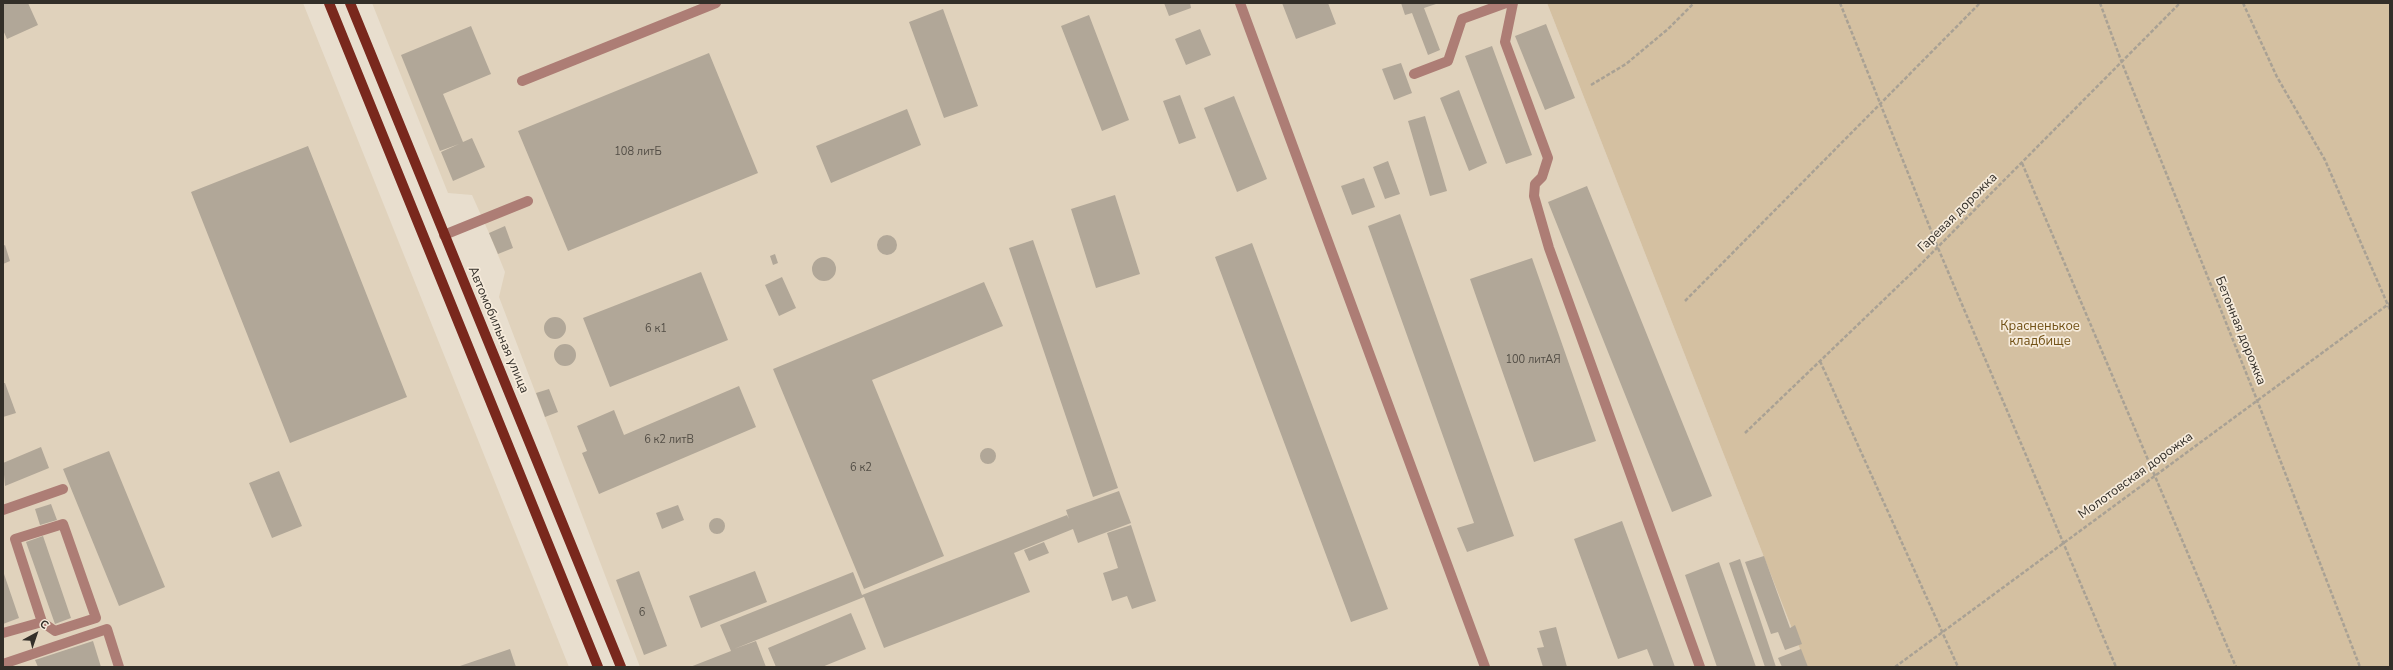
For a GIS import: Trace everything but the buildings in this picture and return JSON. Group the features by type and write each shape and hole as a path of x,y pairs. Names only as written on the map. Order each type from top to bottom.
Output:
{"main road":[{"path":"329,3 598,667"},
{"name":"Автомобильная улица","path":"350,3 621,667"}],"lane":[{"path":"522,81 716,3"},
{"path":"1240,3 1485,667"},
{"path":"1414,74 1448,61 1462,19 1506,3"},
{"path":"1513,3 1506,42 1548,158 1542,177 1535,184 1534,196 1548,248 1700,667"},
{"path":"444,235 528,201"},
{"path":"3,510 63,489"},
{"path":"63,524 96,618 55,631 42,622 15,539 63,524"},
{"path":"3,633 42,622"},
{"path":"3,664 107,629 119,667"}],"path":[{"path":"1591,86 1626,64 1668,29 1694,3"},
{"path":"1840,3 1938,248 2116,667"},
{"path":"1685,301 1980,3"},
{"name":"Бетонная дорожка","path":"2100,3 2122,63 2257,400 2360,667"},
{"name":"Гаревая дорожка","path":"1745,432 1938,248 2180,3"},
{"path":"2244,3 2277,77 2325,160 2389,304 2390,310"},
{"path":"2022,163 2236,667"},
{"name":"Молотовская дорожка","path":"1895,667 2063,542 2389,304"},
{"path":"1820,361 1958,667"}],"shaded area":[{"path":"3,3 303,3 569,667 3,667"},
{"path":"372,3 1547,3 1807,667 640,667 499,297 505,272 472,195 448,193"}],"green space":[{"name":"Красненькое кладбище","path":"1547,3 2390,3 2390,667 1807,667"}]}
